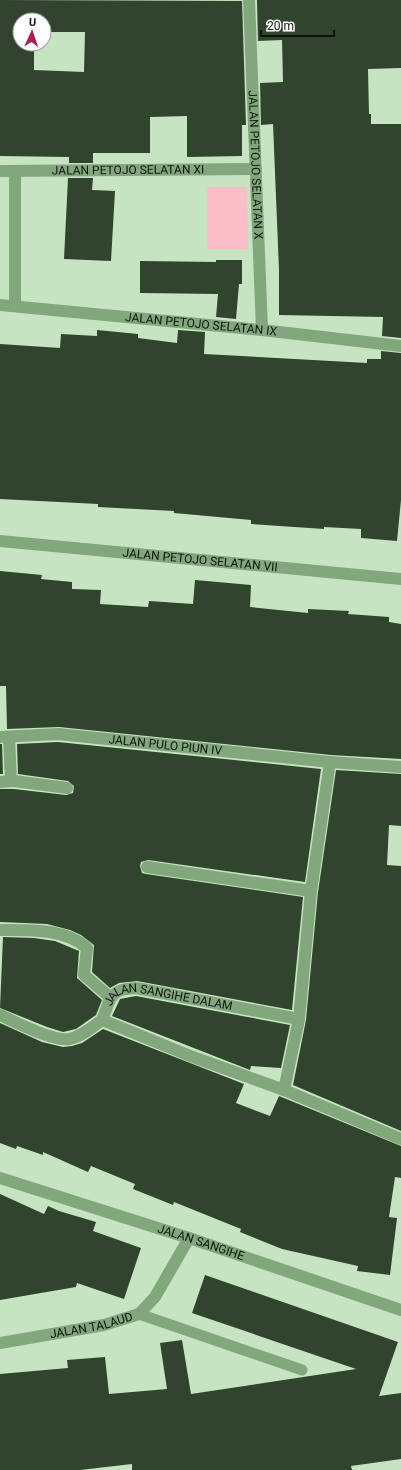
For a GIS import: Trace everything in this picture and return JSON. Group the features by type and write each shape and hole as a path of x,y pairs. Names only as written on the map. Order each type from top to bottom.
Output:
{"street":[{"name":"JALAN PETOJO SELATAN X","path":"249,0 262,330"},
{"name":"JALAN PETOJO SELATAN XI","path":"0,171 256,169"},
{"path":"14,306 15,171"},
{"name":"JALAN PETOJO SELATAN IX","path":"0,305 262,330 401,346"},
{"name":"JALAN PETOJO SELATAN VII","path":"0,541 401,579"},
{"name":"JALAN PULO PIUN IV","path":"5,737 58,734 330,762"},
{"path":"5,737 5,782 67,788"},
{"path":"284,1090 299,1019 311,891 330,762 401,767"},
{"path":"148,867 311,891"},
{"path":"0,930 30,930 56,933 80,941 87,948 84,975 112,998"},
{"name":"JALAN SANGIHE DALAM","path":"299,1019 136,988 121,988 115,992 102,1020 193,1057 284,1090 401,1139"},
{"path":"0,1015 52,1036 66,1039 76,1037 102,1020"},
{"name":"JALAN SANGIHE","path":"0,1178 189,1238 401,1310"},
{"name":"JALAN TALAUD","path":"0,1343 104,1325 139,1314 155,1297 189,1238"}],"lane":[{"path":"139,1314 302,1370"}],"shaded area":[{"path":"0,0 401,0 401,1470 0,1470"},
{"path":"207,187 247,187 248,249 207,249"}],"building":[{"path":"0,0 242,1 246,125 242,125 242,156 187,157 187,116 150,117 150,153 93,153 93,163 69,163 69,157 0,156"},
{"path":"257,0 401,0 401,68 368,69 369,114 371,114 371,124 401,124 401,338 382,336 383,317 279,315 279,270 273,124 261,125 260,83 283,82 282,40 258,41"},
{"path":"68,178 93,178 92,190 115,191 111,261 64,259"},
{"path":"216,260 242,260 242,284 239,284 236,319 216,317 218,294 140,293 140,261 216,262"},
{"path":"97,330 138,334 138,338 177,343 178,330 205,332 204,354 367,363 367,359 381,359 381,351 401,353 401,500 397,541 361,538 361,529 324,527 324,529 251,524 251,520 174,513 174,511 98,507 98,504 0,499 0,344 60,348 61,334 97,336"},
{"path":"0,571 42,575 41,579 72,582 72,589 101,590 100,604 148,607 149,601 193,604 195,580 251,585 250,607 308,613 308,609 349,611 348,614 389,617 389,622 401,624 401,759 331,755 59,727 7,729 6,686 0,686"},
{"path":"58,742 321,769 305,882 148,860 141,862 140,866 142,873 146,874 303,897 292,1010 137,981 119,983 110,988 92,972 94,945 81,935 70,930 47,924 0,922 0,789 14,789 66,795 73,793 74,786 68,781 18,774 17,744"},
{"path":"0,744 2,744 3,774 0,774"},
{"path":"336,770 401,774 401,826 389,825 387,865 401,866 401,1131 293,1085 306,1020 318,892"},
{"path":"3,937 34,938 55,941 79,951 77,978 102,1000 96,1015 76,1029 63,1032 0,1008"},
{"path":"136,996 290,1025 281,1068 251,1066 250,1070 112,1016 120,999"},
{"path":"0,1023 42,1042 63,1047 82,1043 103,1029 244,1084 236,1103 270,1116 279,1096 401,1146 401,1178 395,1177 389,1217 397,1218 390,1275 357,1271 358,1266 282,1249 240,1232 241,1229 174,1202 173,1205 133,1189 135,1184 91,1166 88,1172 43,1152 43,1155 17,1146 16,1149 0,1143"},
{"path":"0,1194 44,1214 48,1206 59,1211 96,1222 93,1231 141,1248 124,1299 77,1283 76,1287 0,1300"},
{"path":"205,1275 398,1342 379,1396 401,1393 401,1459 351,1466 352,1470 132,1470 132,1464 80,1470 0,1470 0,1374 68,1368 67,1360 105,1357 109,1394 167,1389 160,1343 182,1340 191,1394 356,1369 192,1313"}]}
